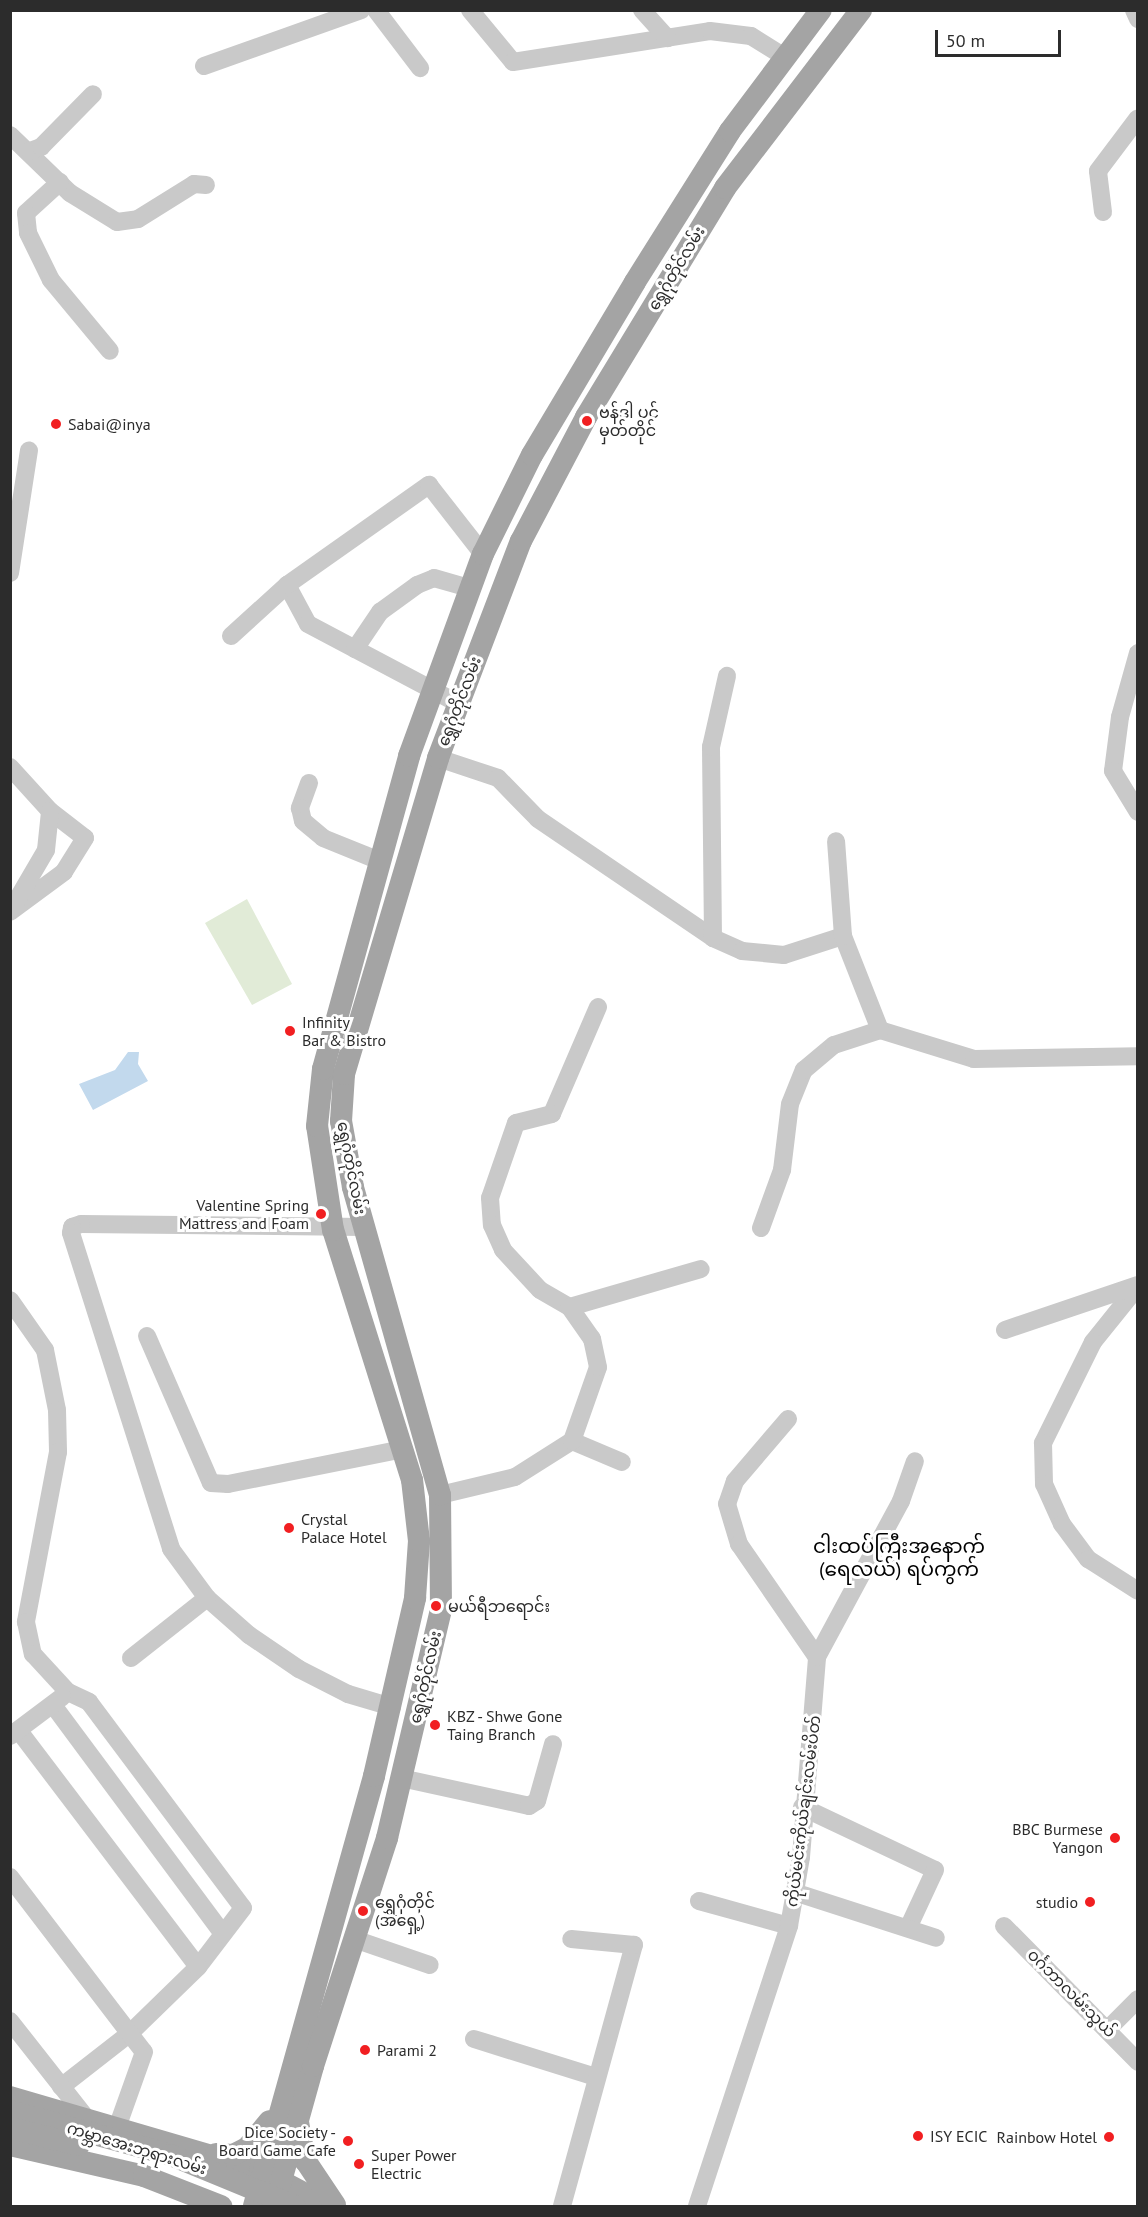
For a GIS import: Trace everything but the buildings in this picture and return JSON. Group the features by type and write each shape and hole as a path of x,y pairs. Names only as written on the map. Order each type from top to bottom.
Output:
{"main road":[{"name":"ရွှေဂုံတိုင်လမ်း","path":"256,2206 270,2175 287,2114 392,1707 415,1598 419,1541 403,1449 333,1230 317,1100 380,861 431,690 483,554 532,455 635,282 783,56 821,10"},
{"name":"ရွှေဂုံတိုင်လမ်း","path":"287,2114 354,1939 401,1778 441,1609 440,1496 364,1227 341,1121 344,1074 438,758 521,541 586,417 725,188 861,10"},
{"path":"10,2097 205,2153 270,2175 328,2206"},
{"name":"ကမ္ဘာအေးဘုရားလမ်း","path":"10,2111 171,2155 295,2206"},
{"path":"205,2153 233,2155 246,2148 287,2114 305,2160 336,2206"},
{"name":"ကမ္ဘာအေးဘုရားလမ်း","path":"10,2128 166,2168 256,2206"},
{"name":"ကမ္ဘာအေးဘုရားလမ်း","path":"10,2145 176,2186 221,2206"},
{"name":"ရွှေဂုံတိုင်လမ်း","path":"270,2175 274,2206"},
{"path":"176,2186 193,2206"}],"street":[{"path":"204,66 361,10"},
{"path":"376,10 420,68"},
{"path":"470,10 513,62 710,31 751,36 783,56"},
{"path":"642,10 667,38"},
{"path":"1134,10 1137,19"},
{"path":"30,151 41,147 93,94"},
{"path":"1103,212 1098,171 1137,118"},
{"path":"10,135 30,151 92,211 128,223 195,184 206,185"},
{"path":"60,182 26,213 28,232 51,280 110,351"},
{"path":"11,569 29,450"},
{"path":"231,636 287,585 429,485 483,554"},
{"path":"355,649 380,612 417,585 434,578 469,588"},
{"path":"287,585 308,624 459,704"},
{"path":"1137,654 1120,717 1113,771 1137,812"},
{"path":"713,938 711,747 727,676"},
{"path":"438,758 498,778 538,819 713,938 742,951 784,955 843,936"},
{"path":"10,766 50,811 79,830 84,845 41,894 10,912"},
{"path":"309,783 300,808 303,821 322,838 380,861"},
{"path":"10,912 46,850 50,811"},
{"path":"836,841 843,936 880,1030"},
{"path":"440,1496 515,1477 572,1441 598,1367 592,1339 570,1306 540,1290 503,1250 492,1225 490,1198 516,1123 552,1114 598,1007"},
{"path":"761,1228 782,1170 790,1104 804,1070 834,1045 880,1030 974,1059 1137,1056"},
{"path":"364,1227 333,1230 72,1227 171,1549 207,1598 299,1669 348,1694 392,1707"},
{"path":"570,1306 700,1269"},
{"path":"1005,1330 1137,1286"},
{"path":"1137,1286 1093,1342 1043,1443 1044,1484 1062,1524 1088,1559 1137,1591"},
{"path":"10,1300 45,1350 57,1410 58,1452 26,1622 33,1654 68,1692 89,1702 239,1898 243,1908 198,1967 129,2034 61,2087"},
{"path":"147,1336 211,1483 228,1484 403,1449"},
{"path":"788,1419 735,1481 727,1504 739,1544 817,1657"},
{"path":"572,1441 622,1462"},
{"name":"ကိုယ်မင်းကိုယ်ချင်းလမ်းပိတ်","path":"697,2206 789,1926 817,1657 896,1509 915,1461"},
{"path":"131,1658 207,1598"},
{"path":"68,1692 15,1733 198,1967"},
{"path":"53,1705 223,1934"},
{"path":"401,1778 529,1806 537,1801 553,1743"},
{"path":"802,1807 935,1870 909,1926"},
{"path":"10,1877 144,2052 117,2128"},
{"path":"794,1892 909,1926 936,1938"},
{"path":"699,1901 789,1926"},
{"name":"ဝင်္ဂဘာလမ်းသွယ်","path":"1004,1926 1137,2062"},
{"path":"354,1939 430,1965"},
{"path":"562,2206 634,1945 572,1939"},
{"path":"1112,2035 1137,1999"},
{"path":"1112,2035 1137,2016"},
{"path":"10,2021 87,2119"},
{"path":"474,2039 596,2077"}],"green space":[{"path":"247,899 292,984 252,1005 205,923"}],"water":[{"path":"128,1052 139,1052 138,1064 148,1081 93,1110 79,1084 115,1070"}],"place":[{"name":"ဗန်ဒါ ပင် မှတ်တိုင်","path":"587,421"},
{"name":"Sabai@inya","path":"56,424"},
{"name":"Infinity Bar & Bistro","path":"290,1031"},
{"name":"Valentine Spring Mattress and Foam","path":"321,1214"},
{"name":"Crystal Palace Hotel","path":"289,1528"},
{"name":"မယ်ရီဘရောင်း","path":"436,1606"},
{"name":"KBZ - Shwe Gone Taing Branch","path":"435,1725"},
{"name":"BBC Burmese Yangon","path":"1115,1838"},
{"name":"studio","path":"1090,1902"},
{"name":"ရွှေဂုံတိုင် (အရှေ့)","path":"363,1911"},
{"name":"Parami 2","path":"365,2050"},
{"name":"ISY ECIC","path":"918,2136"},
{"name":"Rainbow Hotel","path":"1109,2137"},
{"name":"Dice Society - Board Game Cafe","path":"348,2141"},
{"name":"Super Power Electric","path":"359,2164"}],"district":[{"name":"ငါးထပ်ကြီးအနောက် (ရေလယ်) ရပ်ကွက်","path":"899,1558"}]}
